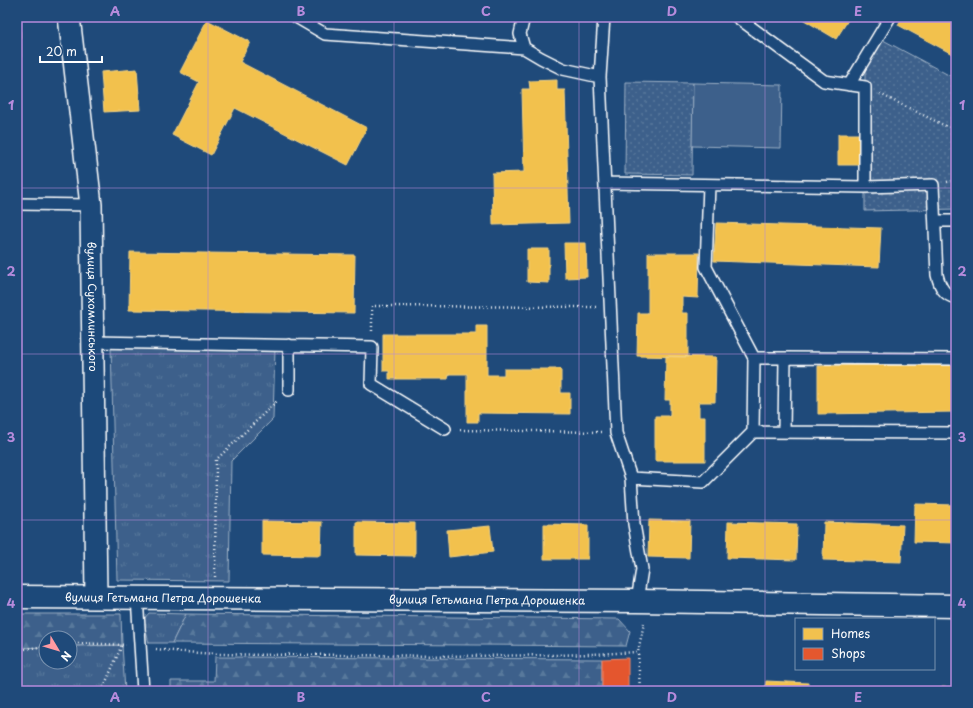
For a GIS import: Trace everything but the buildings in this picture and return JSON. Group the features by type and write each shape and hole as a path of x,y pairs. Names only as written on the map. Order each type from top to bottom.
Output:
{"street":[{"name":"вулиця Сухомлинського","path":"69,17 91,205 96,597"},
{"name":"вулиця Гетьмана Петра Дорошенка","path":"17,597 215,598 641,610 956,606"}],"lane":[{"path":"296,17 325,34 524,48 563,69 600,77"},
{"path":"524,17 520,34 524,48"},
{"path":"604,17 600,77 616,432 631,478 634,524 642,569 641,610"},
{"path":"737,17 824,81 865,87 865,187"},
{"path":"849,85 890,17"},
{"path":"605,183 865,187 933,185 937,275 940,288 949,296 956,298"},
{"path":"631,478 703,482 753,432 754,358 706,267 708,185"},
{"path":"17,204 91,205"},
{"path":"934,221 956,220"},
{"path":"93,342 372,347 371,384 445,429"},
{"path":"289,346 289,390"},
{"path":"754,358 956,359"},
{"path":"784,432 785,358"},
{"path":"753,432 956,433"},
{"path":"137,597 143,691"}],"path":[{"path":"865,87 956,131"},
{"path":"372,347 372,306 610,308"},
{"path":"215,598 216,460 289,390"},
{"path":"445,429 616,432"},
{"path":"640,691 638,652 641,610"},
{"path":"78,644 140,646 179,652 236,654 515,656 638,652"},
{"path":"102,691 122,645"},
{"path":"17,650 38,647"}],"green space":[{"path":"883,40 956,79 956,209 865,211 865,69"},
{"path":"626,82 693,83 692,175 625,174"},
{"path":"693,83 782,85 781,148 692,146"},
{"path":"111,346 275,349 273,419 231,461 229,581 117,580"},
{"path":"149,613 186,614 172,643 149,643 143,620"},
{"path":"17,614 121,614 122,645 78,646 78,630 38,630 38,647 17,648"},
{"path":"186,614 619,619 630,631 626,646 172,643"},
{"path":"122,645 125,691 17,691 17,648 38,647 38,670 78,670 78,646"},
{"path":"215,657 602,659 602,691 171,691 171,681 214,681"}]}
